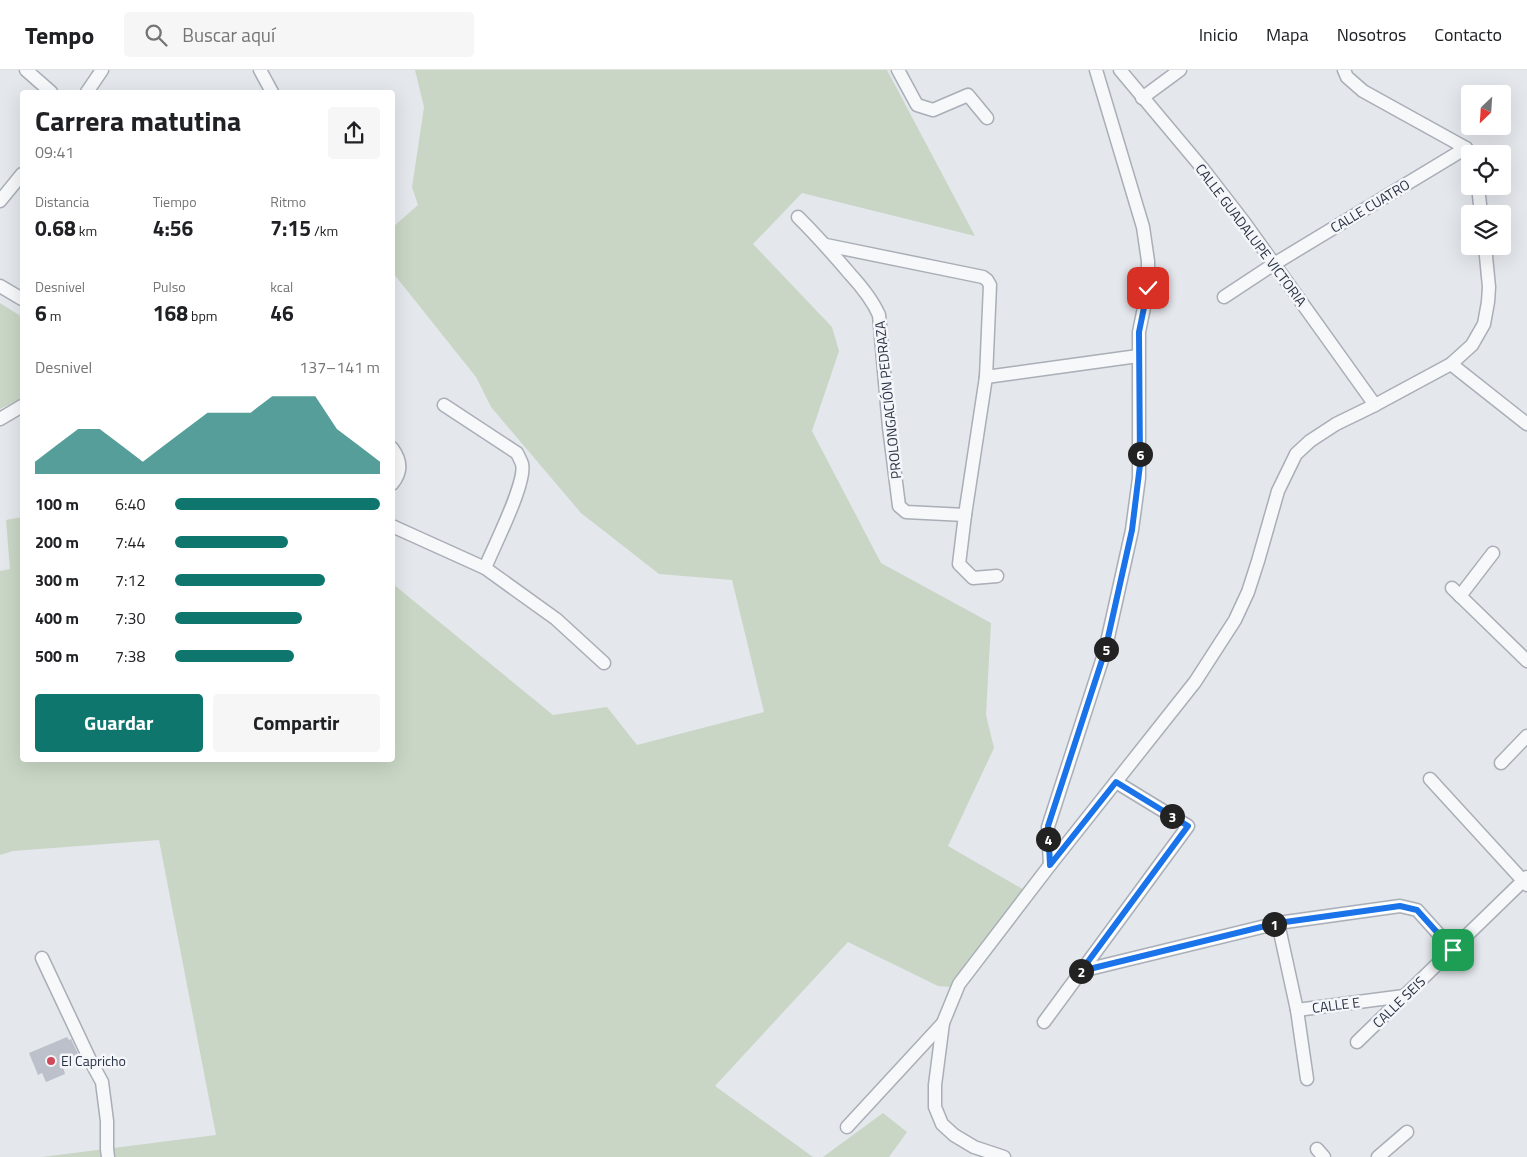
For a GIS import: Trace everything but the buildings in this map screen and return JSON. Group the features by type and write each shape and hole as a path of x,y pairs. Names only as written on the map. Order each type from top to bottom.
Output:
{"street":[{"path":"26,70 49,90"},
{"path":"88,90 102,70"},
{"path":"260,70 271,90"},
{"path":"898,70 917,105 933,110 968,95 987,118"},
{"path":"1050,865 1048,826 1105,651 1132,530 1140,465 1138,356 1139,332 1148,288 1147,252 1143,227 1096,70"},
{"name":"CALLE GUADALUPE VICTORIA","path":"1120,70 1203,169 1244,222 1375,405"},
{"path":"1142,98 1180,70"},
{"path":"1344,70 1347,77 1363,91 1461,147"},
{"name":"CALLE CUATRO","path":"1224,296 1274,264 1461,155"},
{"path":"0,201 20,176"},
{"name":"PROLONGACIÓN PEDRAZA","path":"798,217 826,245 859,284 875,306 879,315 889,427 899,506 906,512 965,515"},
{"path":"826,245 983,277 990,285 986,377 959,564 973,578 997,576"},
{"path":"1004,1157 974,1147 954,1135 942,1124 935,1107 935,1085 943,1023 959,984 1050,865 1195,682 1235,620 1248,592 1278,491 1296,454 1310,441 1336,424 1451,364 1472,345 1484,324 1488,302 1489,287 1486,255"},
{"path":"0,286 20,298"},
{"path":"986,377 1138,356"},
{"path":"1451,364 1527,424"},
{"path":"444,405 518,453 523,465 521,481 485,568"},
{"path":"0,419 20,407"},
{"path":"395,453 400,461 400,470 395,479"},
{"path":"395,527 485,568 556,620 604,663"},
{"path":"1493,554 1456,592 1527,660"},
{"path":"1501,763 1527,736"},
{"path":"1430,779 1526,881"},
{"path":"1044,1022 1188,826 1116,782"},
{"name":"CALLE SEIS","path":"1357,1042 1526,881"},
{"path":"1081,971 1278,923 1400,906 1417,910 1453,950"},
{"path":"1278,923 1297,1010 1307,1079"},
{"path":"42,958 102,1082 107,1121 107,1153"},
{"name":"CALLE E","path":"1297,1010 1404,996"},
{"path":"846,1127 943,1023"},
{"path":"1378,1157 1407,1132"}],"green space":[{"path":"415,70 887,70 975,236 802,193 753,244 832,327 839,351 812,431 881,563 991,623 986,715 994,748 948,846 1026,891 950,987 938,986 848,942 715,1086 813,1157 42,1157 216,1135 159,840 13,851 0,855 0,571 10,569 6,520 20,517 20,762 395,762 395,586 553,715 607,707 637,745 764,712 732,580 659,574 581,513 491,407 476,377 395,276 395,225 418,205 412,187 424,107"},
{"path":"0,303 20,316 20,399 0,409"},
{"path":"883,1113 907,1132 889,1157 823,1157"}],"place":[{"name":"El Capricho","path":"51,1061"}],"route":[{"path":"1148,288 1139,332 1140,465 1132,530 1105,651 1048,826 1050,865 1116,782 1188,826 1081,971 1278,923 1400,906 1417,910 1453,950"}]}
